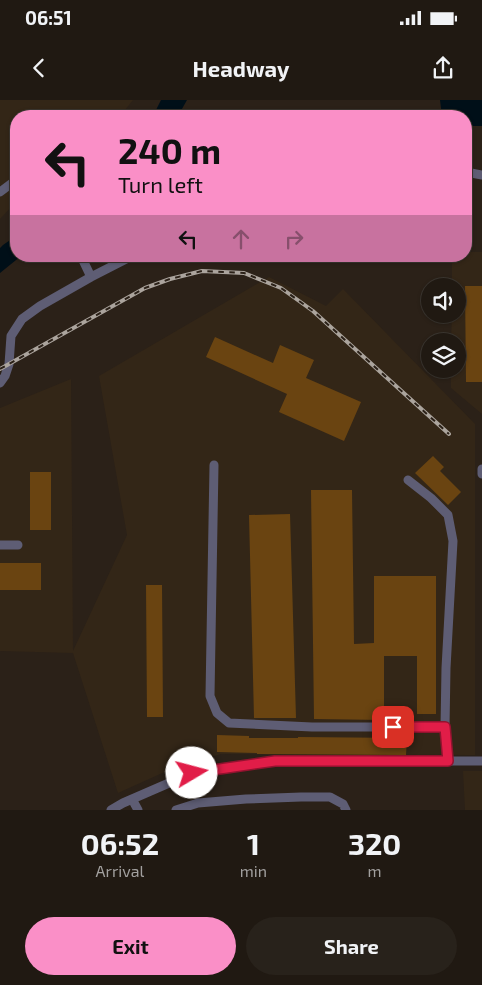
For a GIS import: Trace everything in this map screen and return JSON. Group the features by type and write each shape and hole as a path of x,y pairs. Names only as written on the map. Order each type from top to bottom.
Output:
{"street":[{"path":"84,262 91,277"},
{"path":"0,383 5,376 9,364 11,336 22,319 40,306 120,262"},
{"path":"214,465 210,696 218,713 229,723 312,728 445,727"},
{"path":"482,469 482,474"},
{"path":"408,480 431,498 448,515 453,541 446,668 445,727 448,761"},
{"path":"0,545 18,545"},
{"path":"111,810 192,773 275,761 482,761"},
{"path":"176,810 198,803 301,797 330,797 343,804 346,810"},
{"path":"132,799 138,810"}],"shaded area":[{"path":"0,100 133,100 125,110 10,110 10,208 0,219"},
{"path":"161,100 187,100 181,110 156,110"},
{"path":"440,100 482,100 482,126 472,126 472,110 441,110"},
{"path":"10,240 10,262 14,262 0,273 0,248"},
{"path":"472,252 482,252 482,414 451,388 451,378 466,378 466,333 451,333 452,323 466,323 466,278 452,278 452,262 472,262"},
{"path":"269,277 326,306 343,289 421,369 421,378 430,378 475,424 475,755 221,754 169,770 118,793 73,653 0,651 0,408 71,379 73,651 127,535 99,376"},
{"path":"463,771 482,771 482,810 465,810"}],"building":[{"path":"466,286 482,286 482,382 466,382"},
{"path":"215,337 273,363 280,345 314,360 306,378 361,402 344,441 279,412 287,394 206,357"},
{"path":"433,456 444,467 440,471 461,492 448,505 415,473"},
{"path":"30,472 51,472 51,530 30,530"},
{"path":"311,490 352,490 354,644 374,643 374,576 436,576 436,714 417,714 417,656 384,656 384,720 314,719"},
{"path":"290,514 296,718 254,718 249,515"},
{"path":"0,563 41,563 41,590 0,590"},
{"path":"146,585 162,585 163,717 147,717"},
{"path":"217,735 249,736 249,738 407,738 406,755 217,752"}],"railway":[{"path":"0,369 145,288 202,271 244,273 281,288 313,311 449,434"}],"route":[{"path":"192,773 275,761 448,761 445,727 393,727"}]}
